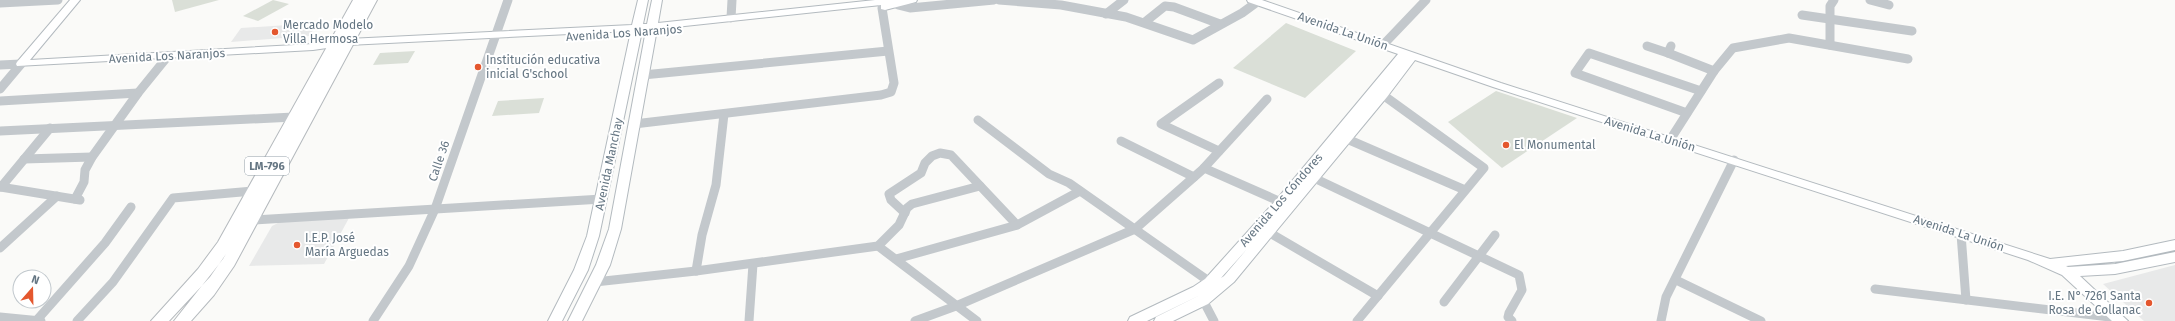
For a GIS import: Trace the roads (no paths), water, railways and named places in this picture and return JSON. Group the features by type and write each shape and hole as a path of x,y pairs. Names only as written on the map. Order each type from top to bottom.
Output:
{"main road":[{"name":"LM-796","path":"182,321 222,273 253,220 343,45 359,0"},
{"name":"LM-796","path":"159,321 215,259 294,117 343,45 371,0"}],"street":[{"path":"0,4 58,0"},
{"path":"0,89 75,0"},
{"name":"Calle 36","path":"373,321 409,266 435,209 508,0"},
{"name":"Avenida Manchay","path":"555,321 587,256 602,199 643,0"},
{"name":"Avenida Manchay","path":"575,321 608,253 615,229 657,0"},
{"path":"731,18 732,0"},
{"name":"Avenida Los Naranjos","path":"652,29 731,18 912,0"},
{"path":"895,2 910,8 994,0"},
{"path":"999,0 1061,5 1106,14 1145,22 1194,40 1208,29 1247,11 1254,1"},
{"path":"1106,14 1124,0"},
{"path":"1383,45 1426,0"},
{"path":"1830,45 1830,6 1834,0"},
{"path":"1870,0 1889,5"},
{"name":"Avenida La Unión","path":"1254,1 1409,54 1961,234 2050,264 2067,272"},
{"name":"Avenida Los Naranjos","path":"0,65 652,29 882,8 895,2"},
{"path":"1145,22 1165,6 1174,7 1220,24"},
{"path":"634,124 886,94 891,92 894,83 882,8"},
{"path":"1802,15 1912,31"},
{"path":"1670,140 1714,71 1731,49 1735,47 1789,38 1908,59"},
{"path":"1647,46 1669,50 1714,71"},
{"path":"644,75 888,50"},
{"path":"1686,113 1575,73 1589,53 1701,91"},
{"name":"Avenida Los Cóndores","path":"1135,321 1198,290 1210,282 1314,178 1383,95 1409,54"},
{"name":"Avenida Los Cóndores","path":"1161,321 1203,300 1229,279 1281,202 1409,54"},
{"path":"1,187 78,200 84,182 85,170 92,157 116,126 138,93 168,56"},
{"path":"1219,83 1161,124 1219,150"},
{"path":"0,101 138,93"},
{"path":"1357,321 1484,168 1383,95"},
{"path":"915,321 956,306 1135,229 1204,168 1219,150 1267,100"},
{"path":"696,271 702,235 716,185 724,114"},
{"path":"0,131 294,117"},
{"path":"978,120 1049,174 1080,191 1210,282"},
{"path":"1,187 50,128"},
{"path":"1347,139 1465,190"},
{"path":"1121,141 1194,177"},
{"path":"905,213 891,200 889,194 900,185 921,173 924,162 937,153 951,155 1017,225"},
{"path":"24,159 77,156 92,157"},
{"path":"1661,321 1666,297 1676,280 1734,160"},
{"path":"1204,168 1281,202"},
{"path":"1314,178 1519,275 1523,282 1524,288 1509,313 1508,318 1512,321"},
{"path":"595,282 753,264 878,246 899,225 907,208 912,204 980,186"},
{"path":"77,321 113,282 173,198 253,191"},
{"path":"896,259 1017,225 1080,191"},
{"path":"0,248 57,196"},
{"path":"253,220 602,199"},
{"path":"36,321 105,243 131,208"},
{"path":"1264,229 1378,296"},
{"path":"1961,234 1966,300"},
{"path":"1444,302 1495,235"},
{"path":"2050,264 2123,256 2175,245"},
{"path":"878,246 977,321"},
{"path":"2067,272 2115,269 2175,257"},
{"path":"749,321 753,264"},
{"path":"2067,272 2120,320"},
{"path":"1676,280 1761,321"},
{"path":"1875,289 2120,320"},
{"path":"1203,300 1214,321"},
{"path":"0,317 42,321"}],"place":[{"name":"Mercado Modelo Villa Hermosa","path":"275,32"},
{"name":"Institución educativa inicial G'school","path":"478,67"},
{"name":"El Monumental","path":"1506,145"},
{"name":"I.E.P. José María Arguedas","path":"297,245"},
{"name":"I.E. N° 7261 Santa Rosa de Collanac","path":"2149,303"}]}
